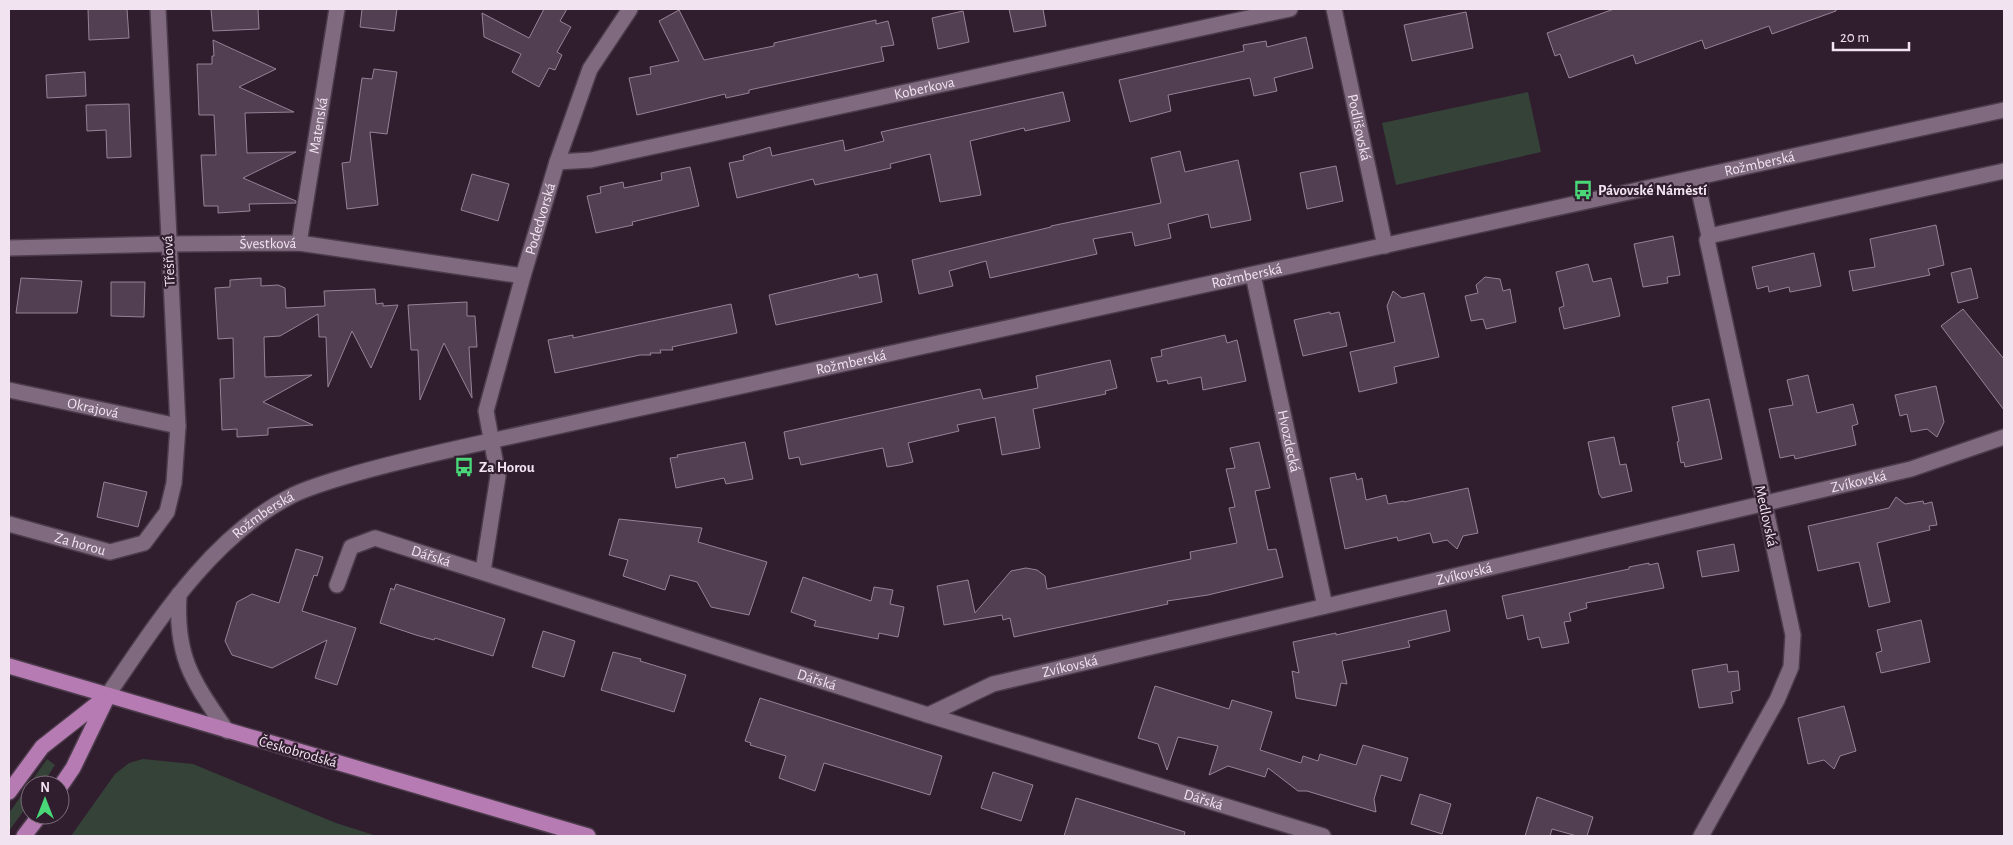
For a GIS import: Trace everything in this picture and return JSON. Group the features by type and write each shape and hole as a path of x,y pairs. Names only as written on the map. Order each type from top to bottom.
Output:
{"main road":[{"name":"Českobrodská","path":"9,666 588,836"},
{"path":"68,775 107,696"},
{"path":"9,792 42,747 107,696"},
{"path":"24,836 32,825"}],"street":[{"name":"Třešňová","path":"158,9 178,426 174,483 168,512"},
{"name":"Matenská","path":"299,243 337,9"},
{"name":"Podedvorská","path":"490,441 486,411 557,162 590,69 630,9"},
{"name":"Koberkova","path":"557,162 591,160 1290,9"},
{"name":"Podlišovská","path":"1334,9 1385,246"},
{"name":"Rožmberská","path":"107,696 151,631 179,594 236,534 264,512 293,495 324,483 390,464 490,441 2004,110"},
{"path":"1709,236 2004,171"},
{"name":"Medlovská","path":"1701,177 1700,195 1709,236 1709,249 1793,636 1791,668 1777,700 1701,836"},
{"name":"Švestková","path":"9,248 299,243 523,276"},
{"name":"Hvozdecká","path":"1253,275 1325,606"},
{"name":"Okrajová","path":"9,390 178,426"},
{"name":"Zvíkovská","path":"928,715 993,684 1911,469 2004,437"},
{"path":"482,571 498,476 490,441"},
{"name":"Za horou","path":"9,524 110,552 144,543 168,512"},
{"name":"Dářská","path":"338,585 351,546 375,538 928,715 1323,836"},
{"path":"179,594 179,627 185,662 195,685 227,731"}],"green space":[{"path":"1528,92 1541,152 1396,185 1382,123"},
{"path":"47,759 55,765 48,775 36,775"},
{"path":"143,759 193,764 336,823 377,836 71,836 115,774 129,763"},
{"path":"20,797 20,816 9,831 9,813"}],"building":[{"path":"88,9 127,9 129,38 89,40"},
{"path":"211,9 258,9 259,29 213,31"},
{"path":"362,9 397,9 394,31 360,27"},
{"path":"544,9 567,9 560,21 571,27 557,52 562,55 555,70 549,68 539,87 512,72 521,54 484,37 482,13 529,38"},
{"path":"1009,9 1043,9 1046,26 1014,32"},
{"path":"1614,9 1836,9 1836,11 1772,34 1769,26 1705,49 1702,40 1636,64 1633,55 1569,78 1560,54 1555,56 1547,33"},
{"path":"679,10 704,60 774,46 774,43 876,20 876,24 888,21 894,45 881,47 884,61 749,90 749,93 726,98 725,94 637,115 629,78 651,74 650,67 679,61 659,21"},
{"path":"963,11 969,42 938,49 932,18"},
{"path":"1466,12 1473,48 1412,61 1404,25"},
{"path":"1306,37 1313,68 1274,78 1277,91 1254,96 1250,78 1168,95 1171,111 1130,122 1119,80 1244,51 1243,45 1266,41 1267,47"},
{"path":"213,40 276,69 239,87 294,112 245,113 247,153 296,152 243,178 296,201 296,203 249,204 250,211 218,213 218,206 204,206 201,155 216,155 214,115 199,115 197,64 212,64 212,56 214,56"},
{"path":"374,69 397,72 387,134 370,132 378,205 347,209 342,163 350,162 362,78 372,79"},
{"path":"85,72 86,96 47,98 46,75"},
{"path":"1063,92 1070,121 1025,131 1024,128 970,141 981,195 940,202 930,154 890,164 891,168 815,185 813,179 737,198 729,163 744,160 743,156 770,147 772,156 843,140 845,151 884,141 881,132"},
{"path":"129,104 131,157 107,158 106,130 87,131 86,105"},
{"path":"1180,151 1185,172 1238,160 1251,220 1211,228 1208,214 1168,224 1171,238 1135,246 1132,232 1093,239 1097,254 990,278 986,261 949,271 953,286 919,294 912,260 1051,226 1161,203 1151,158"},
{"path":"1336,166 1343,201 1307,209 1300,173"},
{"path":"690,167 699,206 632,222 633,225 596,233 587,196 601,193 600,187 623,182 624,188 662,180 661,173"},
{"path":"472,174 509,184 498,221 461,210"},
{"path":"1936,225 1944,265 1928,269 1930,275 1853,291 1849,271 1875,267 1870,239"},
{"path":"1673,236 1680,275 1667,277 1668,283 1643,287 1634,244"},
{"path":"1814,253 1821,286 1790,292 1789,287 1769,292 1768,286 1757,289 1752,267"},
{"path":"1588,264 1593,282 1611,278 1620,316 1564,329 1559,308 1564,306 1556,272"},
{"path":"1971,268 1978,298 1958,303 1951,273"},
{"path":"858,274 859,278 877,274 882,302 776,325 769,295"},
{"path":"1485,277 1500,279 1503,291 1510,289 1516,322 1486,329 1483,319 1471,321 1465,296 1478,293 1476,285"},
{"path":"21,278 82,281 77,313 16,313"},
{"path":"261,278 261,286 278,285 285,288 286,308 325,306 324,291 375,289 376,304 383,303 383,306 398,305 371,368 352,331 328,387 326,337 319,337 318,314 280,336 264,337 265,377 312,375 263,402 313,425 268,428 268,435 237,437 237,429 222,430 220,379 234,378 233,338 218,339 215,288 230,287 230,280"},
{"path":"111,282 145,282 144,317 111,316"},
{"path":"1393,291 1402,298 1424,293 1439,357 1394,367 1397,383 1359,392 1350,352 1395,342 1387,306"},
{"path":"467,302 467,316 475,316 477,347 469,347 472,398 444,343 420,400 418,350 411,350 408,305"},
{"path":"731,304 737,333 672,347 673,350 660,350 661,353 650,353 651,355 640,355 555,373 548,340 573,335 573,338"},
{"path":"1963,309 2004,359 2004,410 1941,326"},
{"path":"1330,312 1330,314 1339,312 1347,346 1303,356 1294,320"},
{"path":"1225,335 1227,343 1237,340 1246,381 1203,390 1201,377 1168,384 1167,380 1157,382 1151,358 1162,356 1161,350"},
{"path":"1110,360 1117,388 1105,391 1106,394 1033,409 1040,448 1002,455 995,417 957,425 959,431 908,443 913,462 900,465 887,467 883,448 801,465 799,457 789,459 784,432 980,389 983,399 1038,388 1036,376"},
{"path":"1808,375 1817,413 1853,404 1858,424 1852,426 1856,445 1795,459 1794,455 1780,458 1769,409 1793,405 1787,380"},
{"path":"1936,386 1944,422 1937,437 1927,429 1911,432 1907,414 1900,416 1895,395"},
{"path":"1709,399 1722,459 1685,467 1684,462 1681,463 1677,442 1679,441 1672,407"},
{"path":"1614,437 1620,465 1626,464 1632,491 1602,498 1599,494 1588,442"},
{"path":"745,442 753,479 726,484 724,478 676,488 670,458"},
{"path":"1259,442 1270,488 1255,491 1268,550 1276,549 1283,577 1208,595 1167,601 1168,604 1014,637 1010,618 1003,620 1002,615 944,625 937,586 968,580 975,613 1011,571 1026,568 1037,570 1045,576 1047,589 1191,559 1190,552 1237,543 1229,508 1235,507 1226,469 1235,468 1230,448"},
{"path":"1355,473 1357,480 1362,478 1366,500 1386,495 1388,504 1468,488 1478,533 1463,536 1457,549 1447,540 1433,543 1430,533 1398,541 1397,537 1345,549 1330,478"},
{"path":"104,482 147,492 138,527 97,517"},
{"path":"1896,497 1905,504 1923,501 1924,504 1932,502 1937,525 1929,526 1930,530 1877,543 1890,602 1869,607 1859,562 1818,571 1808,526 1889,508"},
{"path":"619,519 702,528 698,542 767,562 749,615 711,607 697,582 670,575 665,590 623,576 628,560 609,555"},
{"path":"1734,544 1739,571 1702,577 1697,551"},
{"path":"296,549 323,557 317,576 314,575 302,611 356,628 337,685 315,678 327,640 272,668 232,655 225,641 237,602 252,594 279,603"},
{"path":"1649,563 1649,565 1658,563 1664,588 1586,603 1587,608 1569,613 1571,621 1564,622 1569,643 1542,648 1539,637 1528,640 1523,615 1507,619 1502,596"},
{"path":"803,577 871,601 874,587 893,590 890,604 904,607 898,637 879,633 878,639 814,626 816,621 791,612"},
{"path":"396,584 505,619 493,656 380,623 391,588 394,590"},
{"path":"1446,610 1450,631 1408,641 1410,647 1342,661 1347,684 1341,683 1336,706 1296,698 1292,671 1299,673 1293,642 1336,633 1336,635"},
{"path":"1921,620 1930,662 1881,673 1876,653 1882,651 1877,630"},
{"path":"543,631 575,641 564,677 532,667"},
{"path":"613,652 641,659 640,661 686,675 674,712 601,690"},
{"path":"1727,664 1728,672 1738,671 1740,690 1731,692 1733,703 1699,708 1692,670"},
{"path":"1155,686 1229,709 1232,700 1272,712 1260,750 1301,763 1303,756 1318,761 1320,754 1356,765 1363,745 1408,758 1401,781 1381,775 1374,799 1376,812 1307,791 1298,791 1268,768 1265,777 1228,766 1209,775 1218,746 1178,737 1167,770 1158,744 1138,738"},
{"path":"760,698 942,756 930,795 824,763 815,791 779,778 786,756 750,745 751,743 745,741"},
{"path":"1844,706 1856,751 1840,756 1834,769 1824,760 1808,764 1798,718"},
{"path":"993,772 1033,785 1021,821 981,808"},
{"path":"1420,794 1451,804 1442,834 1411,824"},
{"path":"1537,797 1593,817 1587,836 1577,836 1552,829 1550,836 1525,836"},
{"path":"1076,798 1185,832 1184,836 1064,836"}],"place":[{"name":"Pávovské Náměstí","path":"1583,190"},
{"name":"Za Horou","path":"464,467"}]}
